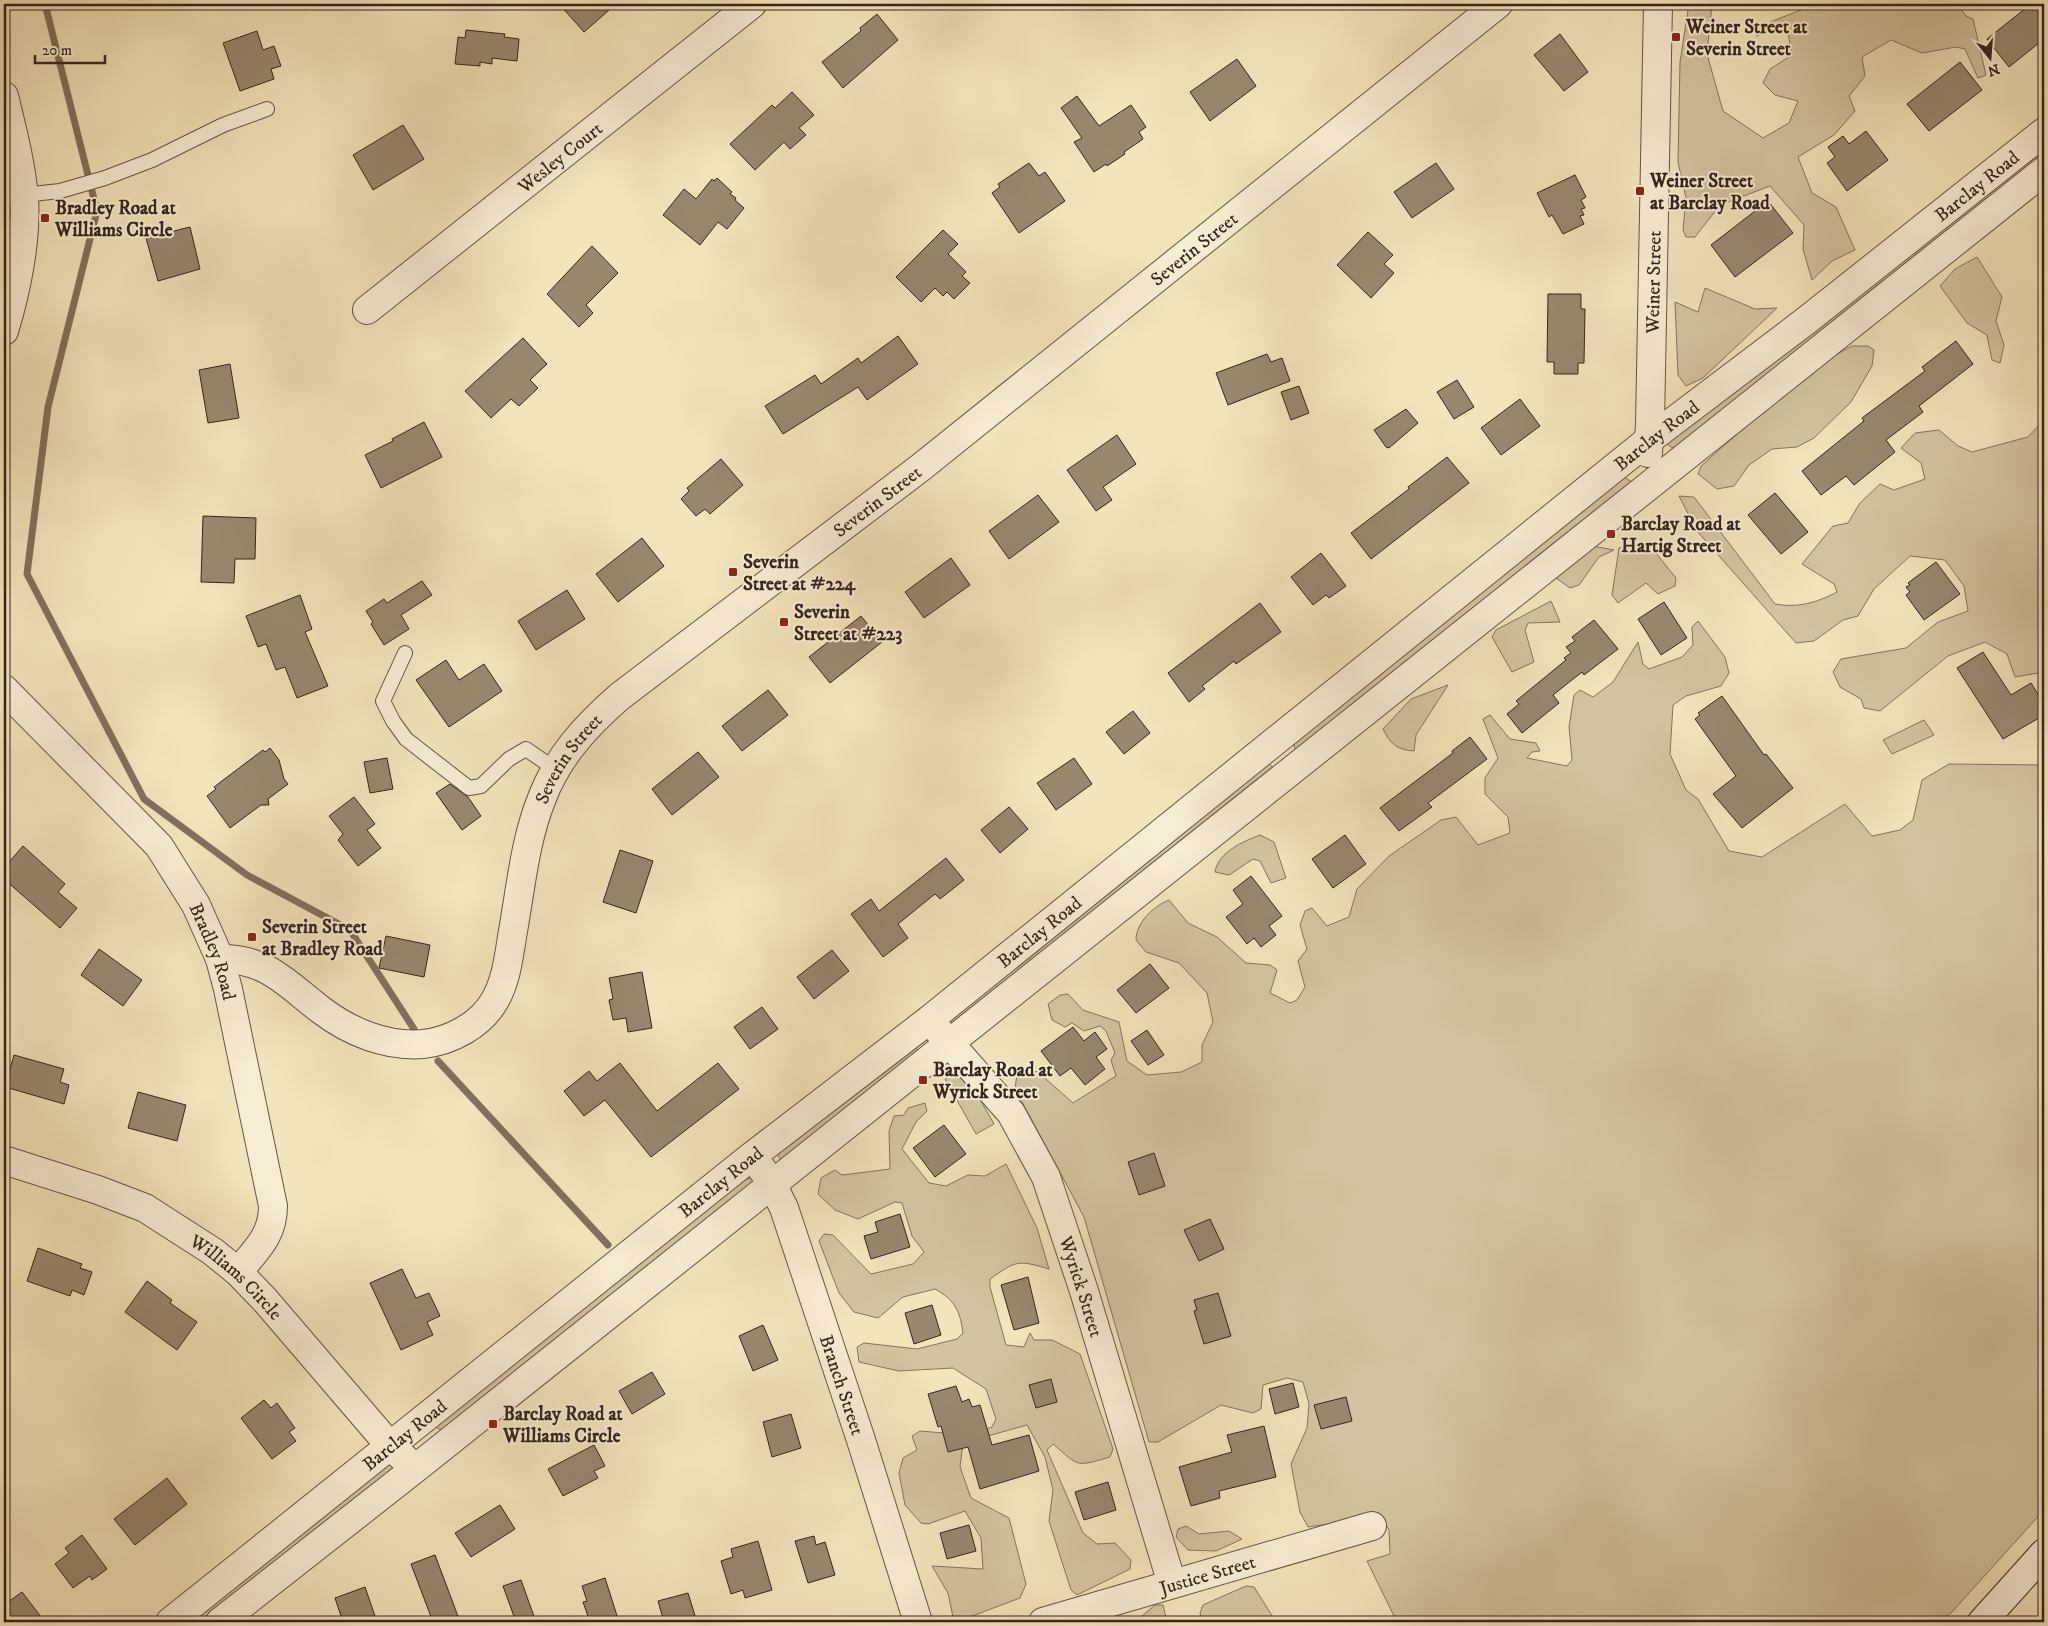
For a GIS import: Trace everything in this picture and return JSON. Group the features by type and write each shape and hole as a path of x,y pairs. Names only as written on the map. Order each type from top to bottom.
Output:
{"street":[{"name":"Wesley Court","path":"367,310 752,4"},
{"name":"Severin Street","path":"220,959 242,960 267,968 281,977 322,1011 346,1026 375,1038 391,1042 423,1044 457,1034 487,1011 501,989 507,968 530,836 541,800 555,769 570,745 592,720 619,697 920,468 1498,4"},
{"name":"Weiner Street","path":"1643,492 1650,439 1658,4"},
{"path":"4,96 15,141 23,195 21,251 13,301 4,331"},
{"name":"Barclay Road","path":"170,1622 391,1447 752,1156 930,1020 1650,439 1806,320 2044,132"},
{"name":"Barclay Road","path":"220,1622 1643,492 2044,171"},
{"name":"Bradley Road","path":"4,689 159,846 196,905 220,959 273,1206 272,1222 267,1236 238,1272"},
{"path":"1273,743 1294,769"},
{"name":"Wyrick Street","path":"930,1020 1011,1113 1046,1177 1084,1291 1172,1584"},
{"name":"Branch Street","path":"752,1156 772,1184 784,1208 861,1440 918,1622"},
{"name":"Williams Circle","path":"4,1160 98,1190 145,1208 212,1251 238,1272 265,1300 391,1447 416,1468"},
{"name":"Justice Street","path":"1043,1622 1372,1526"},
{"path":"1982,1622 2044,1552"}],"lane":[{"path":"23,195 60,191 105,178 152,160 223,125 267,109"},
{"path":"405,653 383,701 386,708 406,739 469,788 481,786 509,759 526,748 555,769"}],"shaded area":[{"path":"1689,4 1712,4 1707,54 1723,111 1763,138 1789,123 1798,101 1775,95 1763,83 1770,69 1792,55 1788,32 1781,28 1756,36 1770,22 1801,10 1803,4 1957,4 1966,16 1973,19 1986,75 1978,78 1965,49 1956,47 1922,53 1891,40 1862,57 1865,76 1849,96 1855,111 1834,135 1798,157 1812,193 1836,207 1855,250 1832,261 1812,280 1803,249 1804,225 1770,186 1720,205 1695,237 1686,237 1683,230 1686,198 1678,162 1680,62"},
{"path":"2039,154 2043,158 1676,450 1668,445 1667,443"},
{"path":"1977,257 2002,297 1996,321 2004,345 2000,363 1992,360 1987,335 1967,323 1940,286 1955,269"},
{"path":"1705,288 1755,309 1777,308 1703,378 1686,386 1678,375 1675,302 1698,312"},
{"path":"1852,346 1868,346 1874,350 1872,366 1851,402 1814,438 1797,447 1772,449 1749,465 1734,486 1717,489 1698,474 1701,466 1813,367"},
{"path":"2044,420 2044,681 2038,673 2015,677 2007,654 1985,642 1948,656 1880,711 1864,708 1861,699 1840,687 1833,672 1841,659 1906,648 1938,622 1968,611 1964,586 1945,560 1910,556 1874,589 1858,616 1843,620 1814,641 1796,643 1697,531 1679,496 1694,497 1775,604 1807,604 1837,592 1834,584 1802,564 1833,526 1848,523 1860,503 1880,484 1894,490 1925,479 1921,463 1901,448 1915,433 1939,430 1958,446 1972,452 2028,437"},
{"path":"1624,477 1632,482 1296,752 1294,746 1296,740"},
{"path":"1635,544 1651,547 1676,578 1675,586 1658,594 1646,583 1618,603 1612,595 1619,548"},
{"path":"1592,546 1614,550 1599,557 1579,585 1570,588 1556,578 1560,571"},
{"path":"1551,601 1560,622 1528,623 1525,630 1534,662 1512,672 1492,637 1496,630"},
{"path":"1698,621 1725,657 1729,673 1721,686 1686,696 1673,705 1670,754 1686,790 1698,799 1729,851 1762,857 1845,804 1872,836 1900,830 1913,820 1922,780 1949,764 2044,765 2044,1510 1951,1613 1939,1622 1397,1622 1367,1561 1390,1554 1389,1530 1381,1516 1308,1527 1300,1512 1291,1464 1307,1428 1309,1404 1303,1382 1287,1378 1263,1385 1261,1409 1253,1413 1221,1405 1158,1442 1149,1442 1084,1217 1015,1089 1017,1074 1023,1069 1038,1072 1073,1103 1116,1076 1111,1060 1115,1053 1106,1031 1100,1026 1084,1031 1072,1023 1065,1027 1052,1020 1048,1004 1060,995 1068,994 1083,1010 1119,1022 1127,1061 1147,1075 1181,1072 1202,1062 1202,1045 1213,1022 1207,993 1179,963 1146,952 1136,940 1142,921 1158,906 1169,900 1188,923 1217,937 1246,963 1270,965 1277,970 1270,993 1290,1003 1297,1000 1305,987 1298,961 1307,949 1300,925 1305,911 1312,908 1327,926 1349,917 1357,889 1389,856 1441,820 1456,817 1478,845 1510,833 1508,817 1485,794 1485,778 1498,758 1483,719 1490,715 1510,739 1536,743 1540,751 1532,752 1527,758 1567,766 1572,760 1569,727 1574,695 1580,690 1593,697 1613,682 1638,642 1643,664 1649,669 1682,657 1693,645 1692,627"},
{"path":"1448,685 1416,735 1414,751 1394,745 1383,729 1411,699"},
{"path":"1924,720 1934,735 1892,754 1883,740"},
{"path":"1268,763 1275,769 958,1027 949,1025 948,1015"},
{"path":"1260,835 1274,842 1286,878 1271,883 1260,861 1253,859 1229,875 1215,872 1217,865 1226,853 1247,840"},
{"path":"915,1047 919,1052 785,1161 781,1160 777,1154 778,1149"},
{"path":"963,1069 994,1124 976,1134 945,1079"},
{"path":"925,1103 927,1111 916,1122 902,1149 929,1183 946,1186 968,1175 985,1176 1006,1164 1037,1228 1049,1269 1024,1263 1012,1265 990,1279 990,1287 1006,1345 1024,1347 1030,1333 1034,1340 1052,1340 1080,1354 1113,1449 1110,1457 1084,1463 1074,1461 1053,1444 1047,1450 1083,1533 1097,1544 1115,1543 1131,1560 1130,1569 1077,1595 1071,1590 1049,1521 1053,1490 1045,1457 1027,1425 963,1443 960,1467 971,1498 1009,1518 1026,1584 1020,1598 959,1621 953,1617 948,1593 932,1566 983,1569 981,1538 965,1511 928,1524 921,1523 905,1505 899,1473 903,1458 917,1450 912,1436 920,1431 968,1435 992,1427 996,1419 986,1389 953,1368 899,1371 859,1362 857,1347 864,1343 917,1349 957,1339 963,1333 958,1312 947,1297 935,1289 903,1297 878,1318 854,1312 839,1293 819,1241 824,1234 833,1235 871,1274 913,1264 924,1252 912,1236 902,1203 895,1202 858,1219 835,1210 818,1194 821,1178 835,1170 842,1175 890,1169 889,1131 894,1116 904,1115 908,1108"},
{"path":"752,1178 756,1182 448,1428 442,1430 437,1428 436,1425 741,1180"},
{"path":"384,1460 399,1467 208,1622 185,1622"},
{"path":"1186,1526 1199,1534 1229,1531 1242,1539 1216,1551 1188,1550 1176,1537 1178,1529"},
{"path":"1246,1586 1254,1587 1276,1622 1202,1622 1200,1613 1203,1605"},
{"path":"1155,1605 1163,1605 1167,1622 1119,1622 1142,1616"}],"building":[{"path":"559,4 616,4 584,32"},
{"path":"2031,4 2044,4 2044,39 2009,67 1987,39"},
{"path":"877,14 898,40 843,88 822,62 861,31 860,28"},
{"path":"466,30 505,34 504,37 519,39 517,61 492,58 492,64 480,62 480,66 455,64 458,37 465,38"},
{"path":"257,31 263,50 274,46 281,66 271,69 274,79 240,91 223,43"},
{"path":"1560,34 1588,72 1564,91 1534,55"},
{"path":"1237,59 1256,86 1210,121 1190,92"},
{"path":"1960,62 1982,90 1929,131 1907,104"},
{"path":"792,92 814,115 799,128 806,135 790,149 784,142 755,170 730,144 772,105 775,108"},
{"path":"1077,96 1099,126 1131,105 1146,127 1139,132 1143,139 1124,152 1125,154 1094,172 1074,142 1082,138 1061,108"},
{"path":"403,125 424,159 373,190 353,155"},
{"path":"1866,131 1888,160 1847,191 1827,163 1835,157 1828,147 1843,136 1849,144"},
{"path":"1029,163 1039,176 1045,172 1065,201 1019,233 992,193 1000,187 998,184"},
{"path":"1436,163 1454,189 1412,218 1394,192"},
{"path":"1575,175 1586,197 1581,200 1585,208 1581,209 1584,215 1580,216 1584,224 1563,234 1552,215 1549,217 1537,193"},
{"path":"717,178 732,192 730,194 744,208 727,229 718,222 700,245 663,215 684,189 696,199 712,179 714,181"},
{"path":"1768,201 1793,233 1735,277 1711,245"},
{"path":"190,227 200,269 158,281 146,238"},
{"path":"943,230 958,244 948,254 966,272 962,276 970,283 954,299 947,292 943,296 935,288 921,302 896,277"},
{"path":"1368,232 1393,255 1384,264 1394,273 1371,298 1337,265"},
{"path":"592,246 618,273 586,305 593,313 579,327 547,294"},
{"path":"1548,294 1581,294 1581,309 1585,309 1584,363 1578,363 1578,374 1554,374 1554,362 1547,362"},
{"path":"898,336 918,364 867,400 858,387 783,434 765,406 815,375 821,384 858,358 861,363"},
{"path":"523,338 547,364 530,380 538,388 519,406 511,399 491,418 465,391"},
{"path":"1956,341 1973,364 1919,406 1923,412 1886,440 1895,452 1854,485 1846,476 1821,495 1802,471 1864,421 1862,418 1925,371 1922,367"},
{"path":"1267,354 1271,362 1282,358 1290,381 1228,405 1216,373"},
{"path":"230,364 239,418 208,423 199,370"},
{"path":"1457,380 1474,407 1454,419 1437,392"},
{"path":"1299,386 1309,413 1291,420 1281,392"},
{"path":"1520,399 1540,426 1501,455 1481,428"},
{"path":"1406,409 1418,423 1389,448 1386,447 1374,430"},
{"path":"424,422 442,457 381,488 365,455"},
{"path":"1117,435 1136,464 1103,487 1112,500 1096,511 1067,470"},
{"path":"1447,457 1469,483 1371,559 1351,533 1409,489 1408,487"},
{"path":"721,459 743,485 710,514 705,509 696,516 681,499 689,491 687,488"},
{"path":"1775,493 1808,532 1781,554 1748,515"},
{"path":"1038,495 1059,522 1009,559 989,531"},
{"path":"203,516 256,518 255,559 235,559 234,583 201,582"},
{"path":"642,538 664,566 618,602 596,574"},
{"path":"1321,553 1346,586 1329,598 1326,595 1313,605 1291,577"},
{"path":"951,558 970,585 924,618 905,592"},
{"path":"1936,562 1960,594 1924,620 1906,595 1910,592 1906,587 1910,585 1908,583"},
{"path":"422,581 432,595 401,615 409,629 384,645 371,624 373,622 366,611 384,599 387,603"},
{"path":"567,590 585,619 536,650 518,621"},
{"path":"300,595 312,629 305,632 328,686 297,698 285,667 276,670 266,644 258,647 246,616"},
{"path":"1664,602 1687,638 1661,655 1638,619"},
{"path":"1260,603 1281,632 1236,664 1234,661 1202,686 1205,689 1189,702 1168,673"},
{"path":"861,616 882,642 830,683 809,657"},
{"path":"1594,620 1618,649 1584,675 1582,672 1553,695 1559,703 1522,733 1507,714 1519,704 1516,701 1566,660 1564,658 1571,653 1566,647 1575,641 1572,637"},
{"path":"1983,652 2011,695 2031,683 2044,704 2044,715 2003,739 1957,668"},
{"path":"446,660 459,680 484,664 502,691 449,727 416,680"},
{"path":"768,690 788,715 742,751 722,726"},
{"path":"1722,696 1764,755 1766,754 1793,788 1742,828 1713,794 1736,776 1695,719 1700,715 1698,713"},
{"path":"1133,711 1150,733 1124,754 1106,732"},
{"path":"1470,737 1487,759 1428,803 1432,807 1399,831 1380,808 1453,753 1452,751"},
{"path":"270,748 279,760 284,779 288,784 268,799 269,805 261,805 230,828 207,796 216,789 214,787 263,750 265,752"},
{"path":"698,752 719,777 672,815 652,789"},
{"path":"387,758 393,789 370,793 364,762"},
{"path":"1074,758 1092,784 1056,810 1037,783"},
{"path":"450,784 468,797 481,816 462,830 436,793"},
{"path":"354,797 375,824 367,830 381,848 358,866 338,840 343,834 329,816"},
{"path":"1009,807 1028,829 1000,853 981,830"},
{"path":"1345,835 1366,864 1333,888 1312,859"},
{"path":"23,846 65,884 58,892 77,908 60,928 4,879 4,868"},
{"path":"620,850 653,861 636,913 603,902"},
{"path":"946,858 964,880 940,899 935,894 898,924 908,938 883,957 851,914 871,899 879,911"},
{"path":"1251,876 1282,916 1269,926 1276,935 1261,947 1254,938 1247,944 1226,917 1243,904 1233,890"},
{"path":"386,936 430,945 424,977 379,968"},
{"path":"99,949 142,980 123,1006 81,975"},
{"path":"832,950 849,971 814,999 797,977"},
{"path":"1150,964 1169,988 1136,1013 1117,990"},
{"path":"642,972 652,1028 628,1032 626,1018 613,1020 609,1000 613,999 609,978"},
{"path":"762,1007 778,1029 750,1049 734,1027"},
{"path":"1073,1027 1084,1041 1095,1032 1107,1049 1096,1057 1105,1069 1085,1085 1071,1068 1060,1076 1041,1051"},
{"path":"1147,1030 1164,1055 1148,1065 1131,1041"},
{"path":"14,1055 64,1069 60,1082 69,1085 64,1104 5,1087"},
{"path":"620,1063 657,1111 718,1063 739,1089 651,1157 605,1100 584,1116 564,1091 589,1071 597,1081"},
{"path":"138,1092 186,1105 177,1141 128,1128"},
{"path":"944,1125 966,1154 935,1177 913,1148"},
{"path":"1154,1153 1165,1186 1139,1195 1128,1162"},
{"path":"900,1214 910,1247 871,1259 864,1236 878,1232 875,1222"},
{"path":"1210,1219 1224,1249 1199,1261 1184,1230"},
{"path":"38,1248 82,1264 80,1268 92,1272 84,1295 72,1290 70,1296 27,1281"},
{"path":"402,1269 416,1298 429,1293 440,1316 427,1322 433,1335 401,1350 370,1283"},
{"path":"1028,1277 1039,1323 1014,1330 1001,1285"},
{"path":"147,1281 172,1300 170,1303 197,1322 177,1350 125,1312"},
{"path":"1218,1293 1231,1336 1204,1344 1194,1311 1197,1310 1194,1300"},
{"path":"932,1305 941,1335 914,1344 905,1313"},
{"path":"763,1325 778,1360 753,1371 739,1336"},
{"path":"652,1372 665,1394 632,1414 619,1391"},
{"path":"1051,1379 1057,1402 1036,1408 1029,1385"},
{"path":"1293,1383 1299,1407 1275,1414 1269,1389"},
{"path":"956,1386 962,1402 969,1399 972,1407 980,1405 992,1445 1029,1435 1039,1471 980,1489 968,1447 948,1452 941,1426 938,1427 928,1394"},
{"path":"1346,1397 1352,1421 1321,1429 1314,1405"},
{"path":"264,1400 271,1408 277,1403 295,1428 289,1432 296,1441 272,1459 241,1418"},
{"path":"791,1414 801,1448 772,1457 763,1422"},
{"path":"1264,1426 1276,1477 1219,1491 1220,1498 1191,1506 1179,1467 1232,1452 1227,1435"},
{"path":"594,1445 605,1466 594,1471 598,1478 563,1496 548,1469"},
{"path":"167,1478 187,1504 135,1545 114,1519"},
{"path":"1108,1482 1116,1510 1084,1520 1075,1492"},
{"path":"500,1505 515,1529 471,1557 455,1533"},
{"path":"969,1525 976,1551 947,1559 940,1533"},
{"path":"82,1535 107,1569 92,1580 90,1576 73,1588 55,1564 69,1553 65,1548"},
{"path":"814,1536 816,1545 825,1542 835,1575 808,1583 795,1541"},
{"path":"758,1541 772,1590 745,1598 743,1590 731,1594 721,1561 733,1557 731,1549"},
{"path":"435,1555 459,1619 450,1622 433,1622 411,1564"},
{"path":"605,1578 619,1622 590,1622 583,1602 587,1601 582,1586"},
{"path":"521,1580 536,1622 516,1622 503,1586"},
{"path":"365,1587 377,1622 343,1622 335,1598"},
{"path":"22,1592 45,1622 4,1622 4,1605"},
{"path":"688,1593 697,1622 664,1622 658,1601"}],"waterway":[{"path":"45,4 97,211 48,407 27,574 144,799 247,875 350,930 414,1029"},
{"path":"438,1061 608,1245"}],"place":[{"name":"Weiner Street at Severin Street","path":"1676,37"},
{"name":"Weiner Street at Barclay Road","path":"1640,191"},
{"name":"Bradley Road at Williams Circle","path":"45,218"},
{"name":"Barclay Road at Hartig Street","path":"1611,534"},
{"name":"Severin Street at #224","path":"733,572"},
{"name":"Severin Street at #223","path":"784,622"},
{"name":"Severin Street at Bradley Road","path":"252,937"},
{"name":"Barclay Road at Wyrick Street","path":"923,1080"},
{"name":"Barclay Road at Williams Circle","path":"493,1424"}]}
